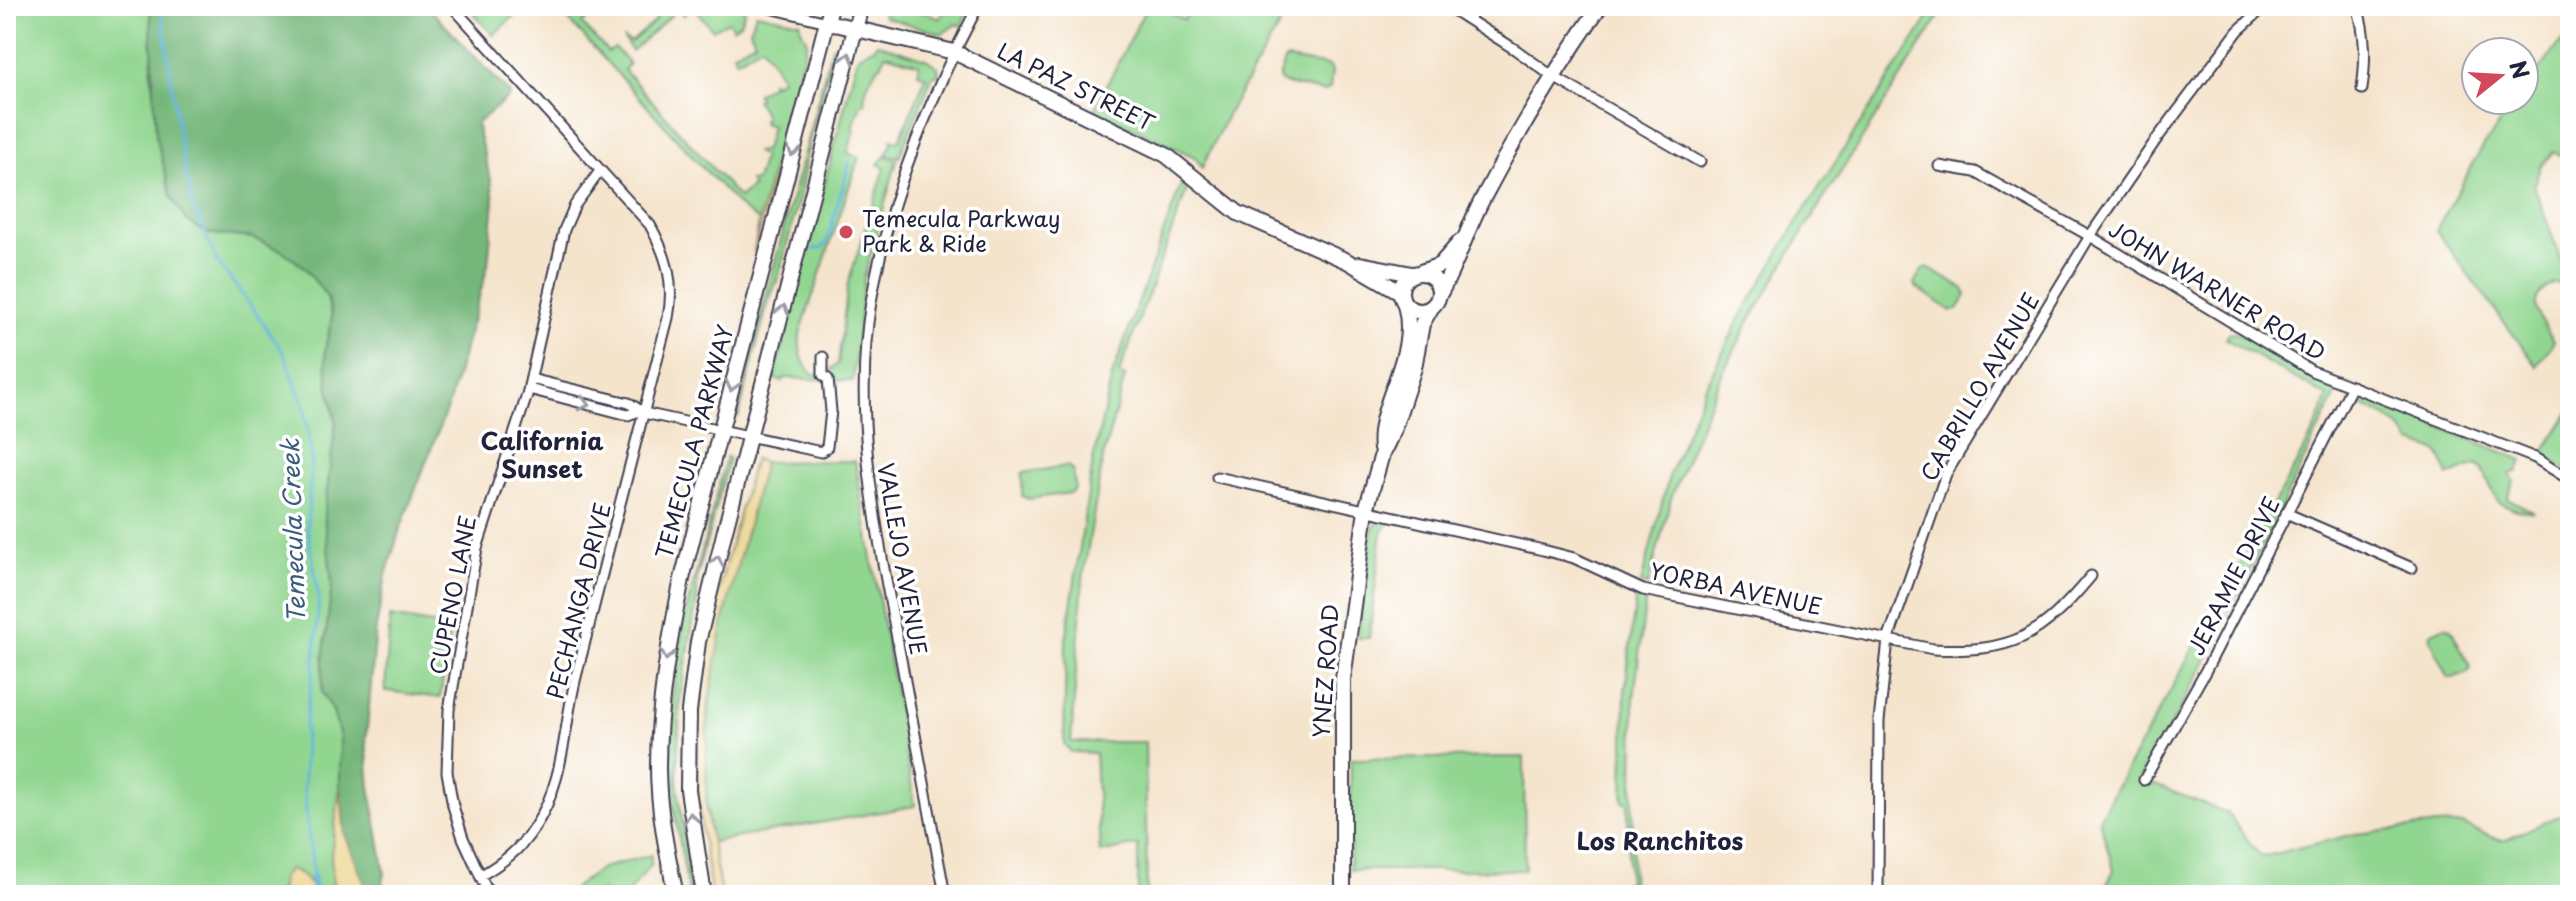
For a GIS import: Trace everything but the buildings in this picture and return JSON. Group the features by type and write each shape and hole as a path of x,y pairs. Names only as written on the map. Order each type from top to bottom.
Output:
{"main road":[{"name":"TEMECULA PARKWAY","path":"676,895 661,813 658,768 662,681 682,579 831,6"},
{"path":"704,895 688,790 687,745 692,680 705,611 861,6"},
{"name":"YNEZ ROAD","path":"1343,895 1343,679 1366,510 1382,454 1414,368 1422,324 1459,256 1481,201 1552,76 1600,6"},
{"name":"LA PAZ STREET","path":"827,22 954,52 1166,155 1238,213 1347,261 1403,298"},
{"name":"YNEZ ROAD","path":"1416,273 1440,265 1465,236"},
{"name":"LA PAZ STREET","path":"1347,261 1416,273"},
{"path":"1416,273 1430,275 1436,281 1435,301 1415,311 1403,298 1403,281 1416,273"},
{"name":"YNEZ ROAD","path":"1382,454 1382,430 1408,337 1403,298"}],"street":[{"name":"PECHANGA DRIVE","path":"452,6 650,225 668,264 671,302 575,683 558,776 535,827 522,844 507,859 480,876"},
{"name":"LA PAZ STREET","path":"762,6 827,22"},
{"name":"VALLEJO AVENUE","path":"945,895 872,507 865,437 871,303 885,235 909,162 954,52 978,6"},
{"path":"1447,6 1552,76 1700,162"},
{"name":"CABRILLO AVENUE","path":"1878,895 1879,721 1888,640 1946,474 2090,236 2156,140 2238,31 2265,6"},
{"path":"2357,6 2363,24 2366,57 2362,89"},
{"name":"JOHN WARNER ROAD","path":"1939,166 1975,172 2090,236 2312,371 2535,458 2570,480"},
{"name":"CUPENO LANE","path":"489,895 463,838 453,806 447,772 449,710 477,548 530,384 564,230 575,205 600,171"},
{"path":"530,384 628,415 641,412 821,452 827,447 831,411 828,379 823,375 823,357"},
{"name":"JERAMIE DRIVE","path":"2144,780 2206,670 2352,386"},
{"name":"YORBA AVENUE","path":"1217,477 1574,558 1643,590 1933,649 1970,651 1997,647 2040,628 2062,610 2091,576"},
{"path":"2286,513 2412,568"}],"green space":[{"path":"21,6 150,6 153,44 151,77 205,233 253,238 283,251 305,268 327,297 332,317 325,350 336,422 324,514 332,583 322,692 333,711 340,737 340,788 331,856 334,895 317,895 310,882 297,871 280,888 281,895 6,895 6,17"},
{"path":"150,6 427,6 510,94 476,124 494,201 488,265 449,403 399,532 386,575 376,628 366,740 370,787 385,874 379,895 369,895 365,889 345,835 340,788 340,737 333,711 322,692 332,583 324,514 336,422 325,350 332,317 327,297 305,268 283,251 253,238 205,233 186,220 171,196 156,136"},
{"path":"467,6 525,6 493,35"},
{"path":"556,6 591,6 584,13 587,19 582,24 608,52 615,48 629,64 624,70 739,198 753,186 749,181 756,181 763,157 756,152 765,150 771,126 763,123 765,115 756,94 772,84 771,81 775,83 782,78 762,45 737,60 733,53 755,41 750,30 756,13 801,22 800,27 807,41 759,221 742,209 704,169"},
{"path":"657,6 688,6 684,15 678,9 632,51 624,39 631,42 656,20 653,15"},
{"path":"700,6 733,6 745,10 740,23 733,28 728,21 713,30 699,14"},
{"path":"881,6 886,6 887,13 890,6 905,6 939,19 945,10 951,12 954,6 971,6 961,26 956,24 942,34 884,17"},
{"path":"1147,6 1158,6 1184,20 1193,6 1291,6 1228,113 1202,168 1195,157 1094,110"},
{"path":"1936,6 1946,6 1806,227 1720,378 1672,495 1648,585 1641,583 1670,473 1706,385 1737,324 1797,222"},
{"path":"2570,30 2570,162 2554,151 2541,165 2534,185 2564,269 2570,276 2570,288 2556,283 2545,289 2536,302 2539,316 2554,341 2537,366 2436,231 2482,148 2506,116 2540,116 2540,70"},
{"path":"877,43 926,59 938,67 939,75 933,75 899,157 886,154 891,139 899,141 926,77 918,73 919,64 885,54 869,82 865,104 861,104 852,129 855,131 847,153 859,157 800,334 800,350 813,374 823,375 838,364 848,283 885,168 878,164 885,156 897,160 864,278 853,381 774,379 858,55"},
{"path":"832,46 835,47 810,138 799,198 738,418 759,323"},
{"path":"1287,59 1329,66 1332,70 1330,88 1324,92 1282,83 1279,78"},
{"path":"1184,176 1190,181 1119,374 1125,377 1103,457 1083,578 1071,742 1145,742 1147,895 1138,895 1138,845 1100,853 1095,753 1071,752 1064,744 1066,640 1093,460 1112,376"},
{"path":"1928,268 1964,289 1966,295 1958,310 1951,311 1916,287 1914,283 1923,269"},
{"path":"2234,332 2337,388 2337,392 2203,668 2140,779 2227,813 2261,857 2355,834 2438,825 2462,824 2498,840 2506,840 2562,814 2570,827 2570,895 2101,895 2114,870 2099,819 2312,435 2328,397 2226,339 2229,333"},
{"path":"2352,395 2359,395 2523,460 2517,472 2509,474 2514,481 2507,498 2534,512 2517,510 2498,502 2477,465 2448,476 2437,452 2411,443 2393,422 2350,401"},
{"path":"2570,411 2570,472 2542,454"},
{"path":"726,457 729,459 697,577 697,599 680,699 677,782 692,895 689,895 670,786 672,700 684,620"},
{"path":"855,461 915,806 711,842 706,792 710,697 727,603 764,462"},
{"path":"1066,466 1073,469 1075,488 1071,493 1028,499 1022,496 1022,473"},
{"path":"1383,519 1387,520 1388,525 1382,532 1369,638 1358,638 1369,541 1374,526"},
{"path":"1636,592 1646,595 1634,699 1632,895 1628,895 1628,802 1623,802 1625,692"},
{"path":"390,617 451,627 440,698 385,691"},
{"path":"2445,626 2451,629 2470,666 2468,672 2453,678 2447,677 2430,637 2432,632"},
{"path":"1524,757 1525,870 1350,870 1351,759"},
{"path":"651,855 651,865 626,895 605,895 602,891 596,895 564,895 602,868"}],"sand":[{"path":"787,117 789,122 754,252 759,221"},
{"path":"754,459 764,462 724,619 707,710 706,810 721,895 712,895 698,796 699,701 710,631"},
{"path":"340,788 345,835 369,895 334,895 331,856"},
{"path":"289,869 306,879 317,895 281,895 282,878"}],"waterway":[{"name":"Temecula Creek","path":"161,6 179,137 192,202 217,262 285,355 304,407 312,457 307,526 319,599 314,667 305,724 304,794 316,895"},
{"path":"814,249 826,244 850,162"},
{"name":"Temecula Creek","path":"311,875 312,895"}],"place":[{"name":"Temecula Parkway Park & Ride","path":"846,232"}],"district":[{"name":"California Sunset","path":"542,456"},
{"name":"Los Ranchitos","path":"1660,842"}]}
